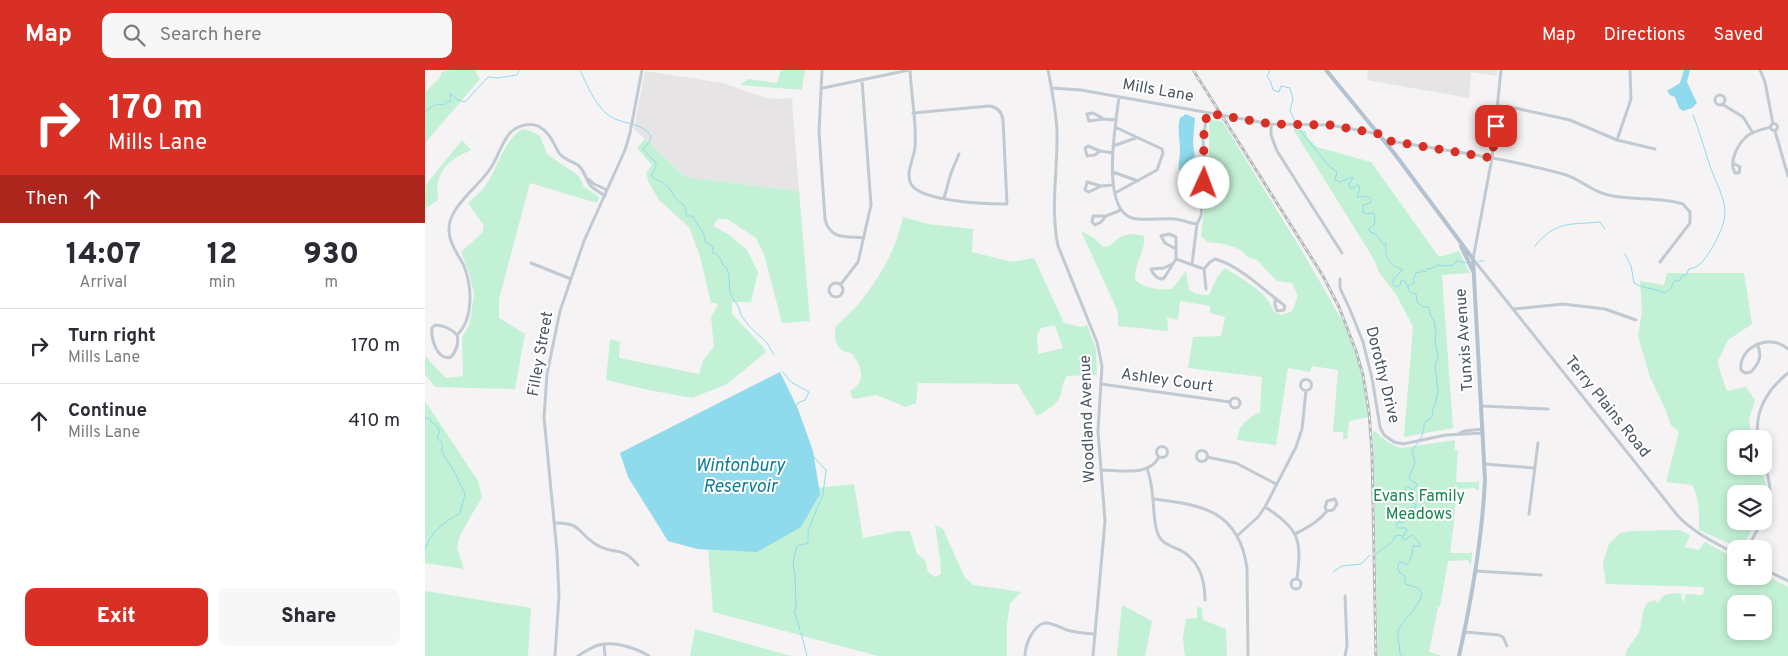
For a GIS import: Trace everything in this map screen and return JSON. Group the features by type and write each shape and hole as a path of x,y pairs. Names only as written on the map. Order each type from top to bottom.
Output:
{"main road":[{"path":"1326,70 1384,140 1457,235 1473,259"},
{"path":"1457,235 1473,271"},
{"name":"Tunxis Avenue","path":"1459,656 1475,571 1483,509 1485,464 1473,259"}],"street":[{"name":"Filley Street","path":"555,656 559,595 544,402 547,374 560,311 584,241 625,150 642,70"},
{"path":"822,70 823,88 819,132 827,228 836,235 864,238"},
{"path":"823,88 909,70 915,147 909,170 910,181 916,190 966,203 1007,204 1003,120 1001,112 997,108 989,106 913,113"},
{"name":"Woodland Avenue","path":"1048,70 1057,130 1055,182 1056,236 1058,246 1097,342 1102,366 1098,431 1105,521 1093,656"},
{"path":"1473,259 1492,158 1501,70"},
{"path":"1617,140 1631,99 1630,70"},
{"path":"1760,70 1765,82 1772,125 1788,176"},
{"path":"841,284 858,262 870,215 871,198 862,80"},
{"name":"Mills Lane","path":"1051,88 1081,90 1271,124 1330,125 1379,134"},
{"path":"1119,97 1113,146 1113,185 1116,202 1121,210 1132,218 1176,219 1197,224"},
{"path":"1722,104 1748,122 1753,133"},
{"path":"1498,106 1570,120 1617,140 1655,149"},
{"path":"1103,119 1093,112 1087,114 1089,121 1116,120"},
{"path":"1192,264 1197,224 1201,216 1205,167 1203,141 1207,113"},
{"path":"1271,124 1271,135 1277,151 1342,254"},
{"path":"457,335 465,326 469,296 468,278 449,236 450,219 491,168 510,133 517,127 525,125 538,126 548,134 560,154 577,164 593,188 605,196"},
{"path":"1733,163 1735,153 1741,144 1753,133 1772,125 1778,127 1775,131"},
{"path":"1115,127 1162,149 1163,153 1157,170 1115,193"},
{"path":"1113,146 1137,138"},
{"path":"1384,140 1492,158 1567,174 1605,195 1683,204 1690,212 1691,223 1660,262"},
{"path":"1100,152 1087,156 1085,148 1093,147 1100,152 1113,153"},
{"path":"944,198 959,154"},
{"path":"1113,172 1139,181"},
{"path":"587,178 594,184 607,190"},
{"path":"1101,186 1089,192 1085,190 1087,182 1101,186 1113,185"},
{"path":"1107,216 1093,216 1092,222 1095,225 1099,224 1107,216 1121,210"},
{"path":"1172,264 1164,268 1151,269 1161,279 1165,278 1176,259 1176,249 1175,237 1174,235 1161,236 1165,243 1176,249"},
{"path":"1176,259 1204,268"},
{"path":"1205,289 1204,268 1215,259 1253,280 1275,299"},
{"name":"Terry Plains Road","path":"1473,259 1683,522 1701,535 1727,549"},
{"path":"531,263 571,279"},
{"name":"Dorothy Drive","path":"1340,279 1339,288 1358,328 1367,358 1382,430 1387,438 1403,444 1423,439 1483,431"},
{"path":"835,283 841,284 843,294 839,297 829,292 831,285 835,283"},
{"path":"1512,309 1563,304 1605,309 1635,320"},
{"path":"435,325 440,325 452,330 457,335 459,342 457,347 452,356 446,358 441,355 435,346 431,329 435,325"},
{"path":"1757,344 1761,353 1760,358 1751,372 1745,373 1741,370 1741,363 1747,353 1757,344 1772,341 1788,349"},
{"path":"1757,430 1758,416 1763,401 1775,383 1788,373"},
{"name":"Ashley Court","path":"1101,384 1230,402"},
{"path":"1237,536 1250,525 1265,507 1300,437 1306,391"},
{"path":"1481,406 1548,409"},
{"path":"1529,514 1538,443"},
{"path":"1101,470 1147,469 1159,457"},
{"path":"1207,457 1236,463 1276,484"},
{"path":"1485,464 1534,468"},
{"path":"1147,469 1151,477 1157,529 1160,538 1166,544 1185,554 1195,563 1203,581 1205,600"},
{"path":"1154,499 1194,505 1210,511 1225,521 1237,536 1243,550 1247,568 1248,656"},
{"path":"1265,507 1279,516 1295,534 1299,551 1297,578"},
{"path":"1295,534 1312,526 1327,511"},
{"path":"554,523 573,525 579,528 595,545 621,551 629,555 638,565"},
{"path":"1475,571 1541,575"},
{"path":"1772,573 1788,581"},
{"path":"1345,596 1347,646 1345,656"},
{"path":"1025,656 1026,646 1033,631 1046,622 1051,622 1077,632 1095,634"},
{"path":"1465,632 1503,637 1507,646"},
{"path":"604,644 605,656"},
{"path":"578,656 596,646 604,644 639,650 649,656"}],"shaded area":[{"path":"1368,70 1497,70 1497,76 1471,72 1469,98 1367,80"},
{"path":"645,71 723,83 766,98 793,98 799,191 685,177 634,129"}],"green space":[{"path":"475,70 480,79 425,143 425,92 439,79 442,72"},
{"path":"781,70 805,70 802,90 740,85 748,79 777,83"},
{"path":"1209,120 1222,121 1302,251 1348,331 1363,375 1369,417 1349,421 1347,439 1343,439 1343,432 1333,432 1338,370 1312,366 1310,372 1288,368 1276,445 1237,440 1244,423 1260,412 1262,377 1188,368 1193,337 1221,336 1225,317 1210,313 1210,306 1180,301 1178,320 1167,317 1168,331 1118,326 1118,312 1081,231 1094,238 1103,247 1110,246 1125,235 1144,236 1135,280 1148,287 1172,289 1186,271 1189,290 1196,294 1209,295 1218,276 1225,268 1260,292 1271,305 1274,312 1281,315 1292,311 1298,296 1292,283 1277,281 1256,259 1249,258 1239,249 1224,244 1208,242 1201,236 1209,167"},
{"path":"522,129 540,136 547,154 579,176 584,187 599,197 597,203 530,183 499,299 499,318 525,334 515,389 435,387 425,374 425,356 446,378 463,376 462,338 470,323 474,293 461,252 482,233 484,226 468,203 485,186 505,148 515,134"},
{"path":"1293,129 1306,131 1307,137 1317,147 1371,162 1439,257 1459,251 1470,273 1442,275 1453,428 1404,437 1413,327 1397,296 1379,272 1375,261"},
{"path":"645,139 685,177 799,191 810,321 782,323 764,254 756,238 727,219 718,219 713,226 728,234 747,250 758,272 751,302 732,302 732,314 766,352 727,384 692,398 606,380 610,339 620,342 619,358 699,374 703,361 714,346 711,317 718,305 711,303 700,256 689,227 659,200 649,183 646,173 652,165 637,148"},
{"path":"462,140 471,150 456,158 444,168 438,182 438,200 425,209 425,186"},
{"path":"903,217 928,224 973,229 972,252 1012,262 1034,258 1064,323 1082,327 1087,325 1096,349 1097,375 1067,376 1057,401 1037,416 1018,384 918,383 916,403 906,407 876,395 853,399 850,392 861,378 858,362 851,353 843,351 839,347 835,330 858,305 880,274 900,230","holes":["1055,325 1063,348 1038,354 1037,334 1041,328"]},
{"path":"1667,273 1744,273 1752,324 1728,340 1718,361 1727,391 1746,387 1755,400 1749,420 1751,430 1727,430 1727,475 1763,475 1766,485 1727,485 1727,530 1752,530 1746,540 1727,540 1727,542 1699,530 1698,501 1692,485 1666,482 1679,432 1671,425 1650,377 1638,336 1642,312 1640,281 1664,285"},
{"path":"425,401 478,481 482,497 460,535 457,548 464,569 425,563"},
{"name":"Evans Family Meadows","path":"1373,430 1389,443 1401,448 1455,440 1455,450 1458,451 1456,482 1477,482 1479,480 1479,491 1474,488 1456,489 1450,553 1470,553 1472,551 1471,565 1468,560 1448,561 1440,607 1438,607 1429,652 1443,656 1378,656"},
{"path":"854,484 863,538 898,531 910,531 917,554 925,560 928,572 935,577 941,574 935,525 943,529 965,578 974,585 1021,592 1010,603 1007,624 1007,656 878,656 713,612 705,507 800,490"},
{"path":"1680,530 1690,535 1685,547 1699,550 1705,542 1727,554 1727,585 1772,585 1772,578 1788,587 1788,656 1625,656 1639,632 1646,605 1655,600 1658,603 1664,595 1675,593 1681,594 1683,603 1686,594 1703,595 1704,587 1606,584 1603,563 1609,544 1620,533"},
{"path":"425,591 531,608 528,656 425,656"},
{"path":"1122,605 1152,621 1145,656 1117,656"},
{"path":"1197,607 1202,608 1203,620 1226,629 1227,656 1185,656 1183,638 1186,619 1197,618"},
{"path":"695,629 791,656 690,656"}],"water":[{"path":"1684,70 1690,70 1687,82 1697,103 1692,108 1683,111 1679,108 1675,97 1667,91 1680,83"},
{"path":"1186,114 1195,118 1193,142 1195,159 1189,171 1180,172 1179,122 1180,118"},
{"name":"Wintonbury Reservoir","path":"780,372 798,409 813,451 820,494 801,527 757,552 697,549 668,541 628,477 620,453"}],"waterway":[{"path":"425,112 436,104 444,105 446,102 451,101 450,93 458,100 465,102 488,77 498,78 517,75 519,70"},
{"path":"580,70 593,97 607,114 618,120 638,126 651,136 650,141 643,149 656,163 651,176 666,185 678,201 683,204 686,216 693,216 704,234 705,241 713,247 712,252 718,255 723,265 727,268 730,293 741,315 749,326 767,343 774,355"},
{"path":"1270,70 1267,77 1273,90 1279,92 1281,86 1290,88 1293,99 1290,111 1296,123"},
{"path":"1625,254 1631,266 1634,283 1664,293 1671,288 1674,281 1679,281 1682,276 1686,275 1689,269 1701,263 1715,243 1724,219 1725,207 1693,115"},
{"path":"1299,129 1328,165 1337,172 1335,180 1340,182 1352,177 1349,184 1351,189 1357,185 1360,189 1357,197 1364,196 1370,198 1370,203 1363,205 1363,212 1366,214 1374,213 1375,224 1369,228 1370,232 1376,234 1383,244 1386,244 1386,254 1389,261 1403,270 1393,280 1393,285 1397,287 1401,281 1405,281 1410,292 1416,294 1417,302 1423,307 1429,307 1430,315 1434,320 1435,342 1438,355 1435,366 1438,391 1432,411 1433,416 1424,423 1422,435 1412,451 1415,463 1409,477 1417,485 1413,490 1407,486 1405,488 1408,499 1416,507 1409,509 1410,516 1408,518 1402,513 1401,515 1405,520 1404,522 1397,523 1396,526 1398,528 1406,528 1407,530 1402,538 1405,540 1412,535 1420,544 1420,546 1413,546 1411,557 1406,565 1399,562 1398,569 1405,576 1405,584 1418,588 1422,594 1417,605 1398,632 1402,656"},
{"path":"1535,246 1550,232 1565,225 1600,222 1605,229"},
{"path":"1408,287 1415,282 1413,280 1416,273 1422,270 1425,272 1437,265 1453,265 1457,261 1467,263"},
{"path":"1479,261 1484,261"},
{"path":"783,372 791,382 809,392 805,400 796,406"},
{"path":"425,418 430,418 431,422 440,431 437,438 442,443 442,452 465,494 460,513 443,524 434,533 427,543 425,550"},
{"path":"800,630 794,610 796,609 795,573 793,566 797,546 808,543 808,531 823,494 826,470 813,456"},
{"path":"1376,554 1393,541 1394,537 1402,536"},
{"path":"1333,572 1342,566 1361,564 1370,555"},
{"path":"801,633 807,656"}],"railway":[{"path":"1193,70 1323,276 1339,307 1356,351 1363,375 1369,412 1372,454 1376,656"}],"route":[{"path":"1204,183 1203,141 1207,113 1281,125 1330,125 1379,134 1384,140 1492,158 1496,126"}]}
